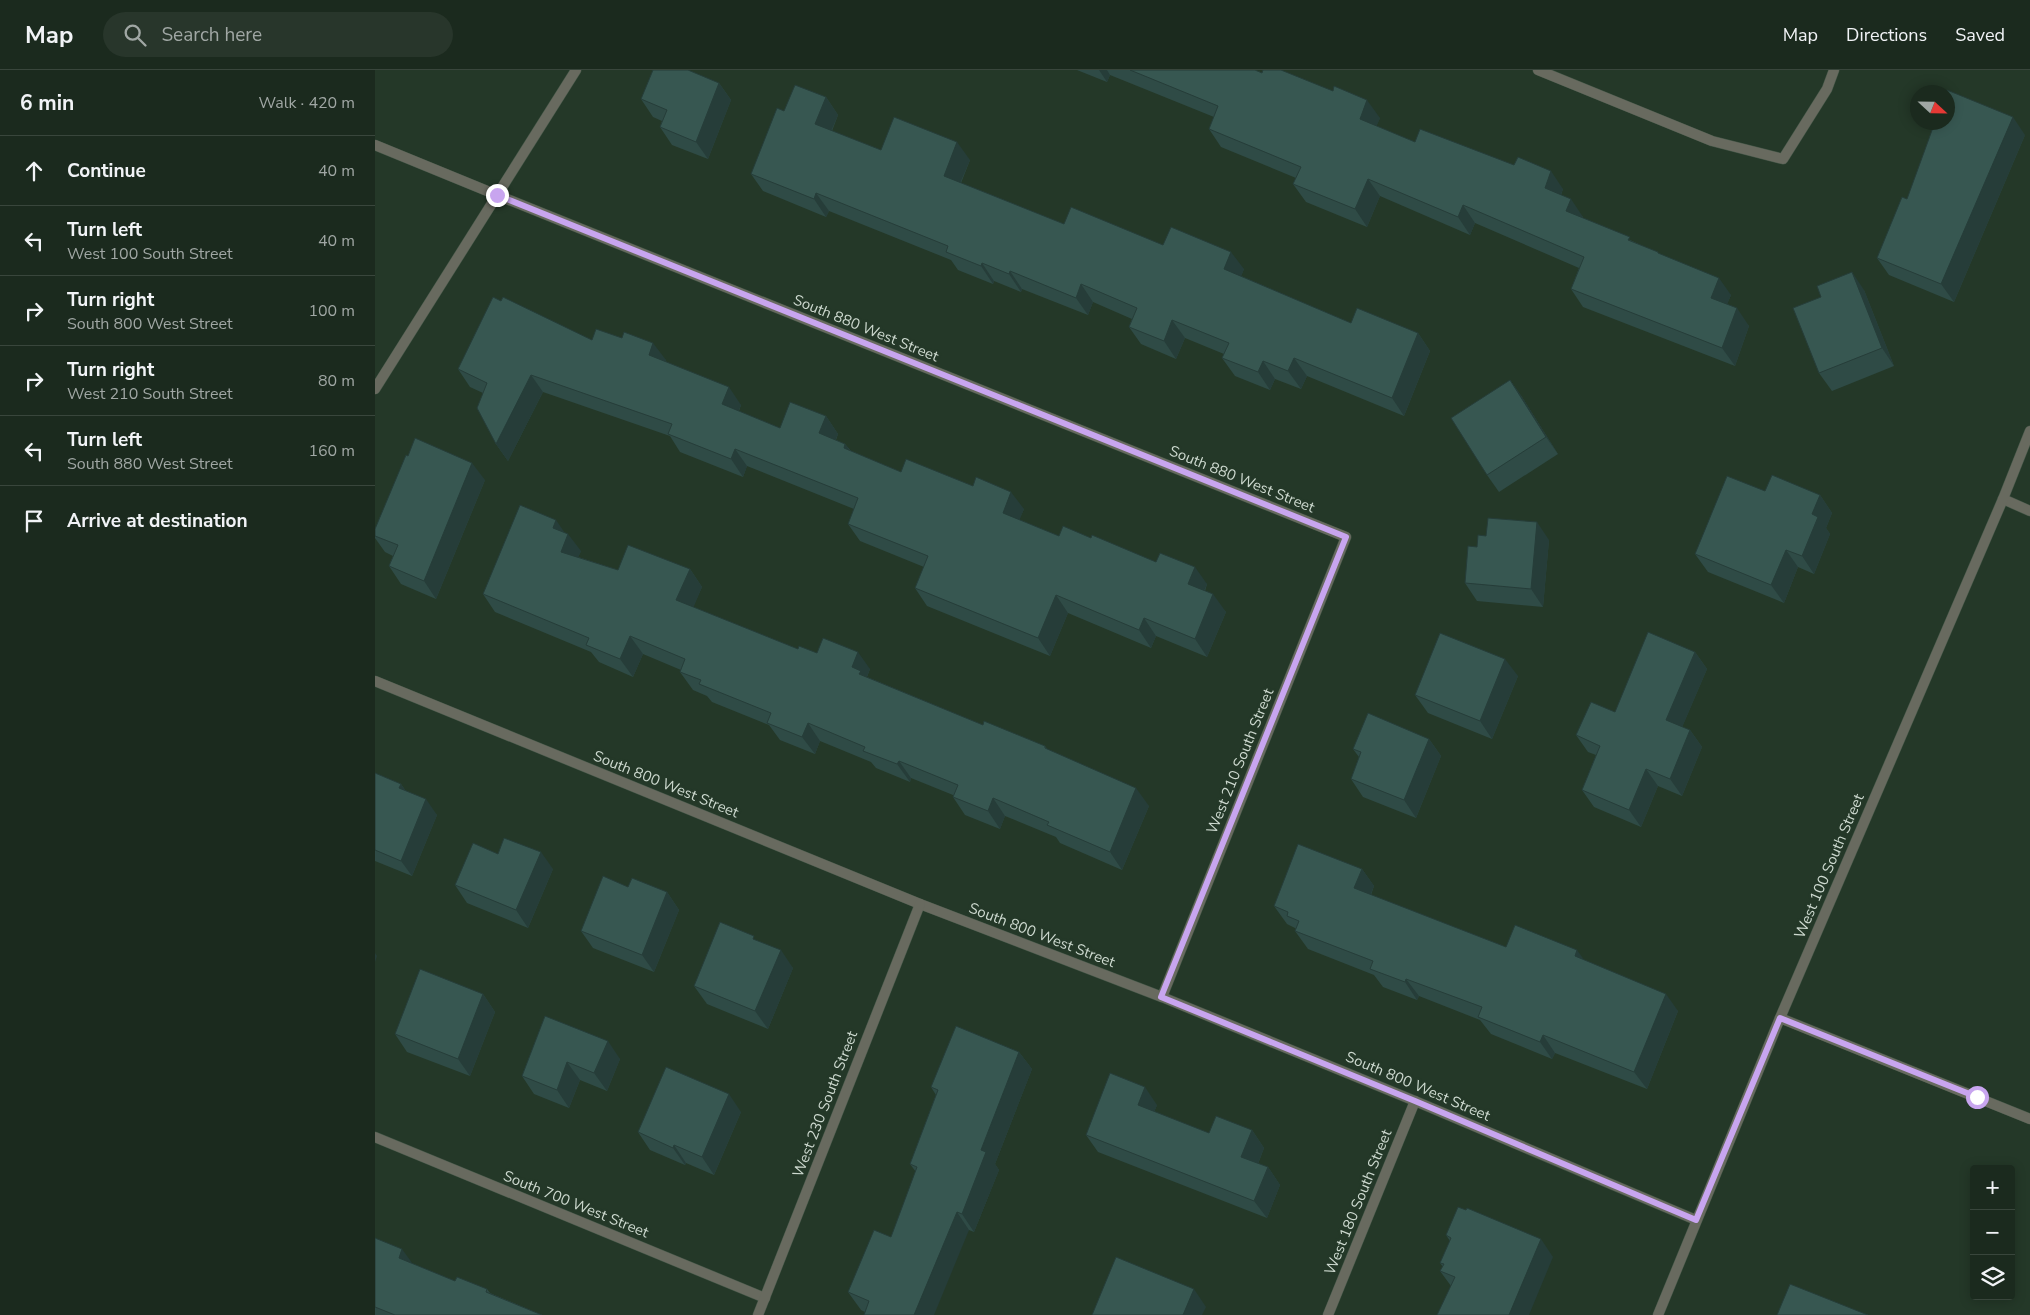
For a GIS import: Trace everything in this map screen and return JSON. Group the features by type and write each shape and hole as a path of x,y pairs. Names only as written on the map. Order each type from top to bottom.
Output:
{"street":[{"path":"375,388 576,70"},
{"path":"1538,70 1712,141 1783,158 1827,89 1834,70"},
{"name":"South 880 West Street","path":"375,144 497,195 1346,537"},
{"name":"West 100 South Street","path":"1658,1315 1780,1018 2003,499 2030,431"},
{"path":"2003,499 2030,511"},
{"name":"West 210 South Street","path":"1161,997 1346,537"},
{"name":"South 800 West Street","path":"375,681 919,904 1161,997 1415,1101 1696,1220"},
{"name":"West 230 South Street","path":"758,1315 919,904"},
{"path":"1780,1018 2030,1119"},
{"name":"West 180 South Street","path":"1327,1315 1415,1101"},
{"name":"South 700 West Street","path":"375,1137 765,1298"}],"building":[{"path":"653,70 688,70 719,83 696,142 660,127 667,110 641,99"},
{"path":"1130,70 1255,70 1262,73 1263,70 1281,70 1333,91 1334,86 1367,100 1360,119 1415,142 1420,129 1514,165 1518,157 1551,171 1545,188 1571,199 1566,211 1630,237 1628,240 1719,278 1711,298 1737,308 1722,348 1571,289 1584,257 1463,205 1458,217 1368,179 1355,209 1293,184 1301,167 1209,129 1218,106"},
{"path":"795,85 826,97 815,124 881,150 894,117 957,142 944,176 1064,224 1071,207 1163,245 1171,227 1231,252 1224,269 1351,323 1357,308 1418,333 1392,398 1294,358 1288,371 1263,361 1258,372 1222,358 1229,343 1172,320 1164,341 1129,327 1137,308 1081,284 1076,298 1010,271 1009,274 982,263 981,266 946,252 948,246 816,193 814,199 751,174 777,108 784,111"},
{"path":"1955,93 2013,117 1941,284 1877,258 1902,197 1907,199 1932,130 1955,130"},
{"path":"1852,272 1882,348 1819,373 1793,308 1821,297 1817,286"},
{"path":"493,297 501,301 503,297 592,340 596,329 622,338 624,332 653,343 649,355 729,387 722,404 780,428 790,402 826,416 819,433 845,444 844,448 901,472 906,459 973,486 976,477 1011,492 1003,513 1059,536 1063,526 1091,538 1092,535 1156,562 1160,553 1195,567 1188,584 1213,594 1195,639 1144,618 1139,630 1056,595 1038,638 915,588 928,556 848,524 858,498 735,449 731,459 668,434 672,424 531,375 496,444 477,408 487,383 458,369"},
{"path":"1510,380 1546,437 1487,475 1451,418"},
{"path":"415,438 472,463 424,581 389,566 398,545 375,536 375,529"},
{"path":"1772,475 1820,495 1812,514 1818,517 1802,556 1786,550 1771,585 1695,554 1727,476 1765,491"},
{"path":"520,505 556,520 553,528 568,534 561,552 618,570 628,545 690,569 676,600 798,649 799,646 817,653 823,638 858,652 852,667 861,671 859,674 983,725 984,721 1045,746 1045,748 1136,788 1110,852 1047,825 1049,822 993,798 988,811 953,797 958,785 899,761 897,764 863,751 865,747 808,723 802,737 767,723 771,713 699,684 701,680 680,672 685,659 630,636 620,659 586,645 589,638 483,594"},
{"path":"1488,518 1537,522 1531,589 1465,583 1468,546 1477,547 1478,535 1486,536"},
{"path":"1648,632 1695,652 1666,720 1690,730 1670,779 1646,769 1629,810 1582,790 1600,746 1576,735 1591,702 1615,712"},
{"path":"1440,633 1505,659 1480,721 1415,695"},
{"path":"1368,713 1429,739 1404,800 1351,779 1361,752 1353,749"},
{"path":"375,773 401,784 399,788 426,799 401,861 375,850"},
{"path":"504,838 541,852 516,910 455,885 473,843 498,854"},
{"path":"1298,844 1362,869 1354,888 1506,947 1515,925 1577,950 1575,956 1666,994 1634,1072 1543,1035 1540,1042 1478,1017 1482,1007 1406,979 1405,982 1370,969 1373,961 1295,931 1299,921 1287,916 1288,912 1274,906"},
{"path":"603,876 628,887 632,878 667,892 642,955 581,931"},
{"path":"720,922 754,936 753,939 781,950 755,1011 694,986"},
{"path":"420,969 483,994 458,1059 395,1034"},
{"path":"545,1016 608,1041 594,1073 567,1062 557,1090 522,1076"},
{"path":"956,1026 1019,1052 981,1150 986,1152 962,1214 957,1212 914,1315 864,1315 869,1301 848,1292 874,1230 891,1237 917,1167 910,1164 938,1090 931,1087"},
{"path":"666,1067 729,1094 702,1157 674,1145 673,1148 638,1132"},
{"path":"1110,1073 1145,1087 1138,1105 1209,1133 1216,1116 1252,1130 1241,1157 1268,1167 1254,1201 1086,1135"},
{"path":"1458,1207 1466,1210 1467,1208 1541,1239 1509,1315 1437,1315 1455,1277 1440,1271 1444,1264 1440,1263 1451,1238 1446,1235"},
{"path":"375,1238 402,1249 399,1258 455,1281 457,1277 487,1289 486,1292 542,1315 395,1315 375,1307"},
{"path":"1116,1257 1194,1289 1183,1315 1092,1315"},
{"path":"1790,1284 1868,1315 1777,1315"}],"route":[{"path":"497,195 1346,537 1161,997 1415,1101 1696,1220 1780,1018 1977,1097"}]}
